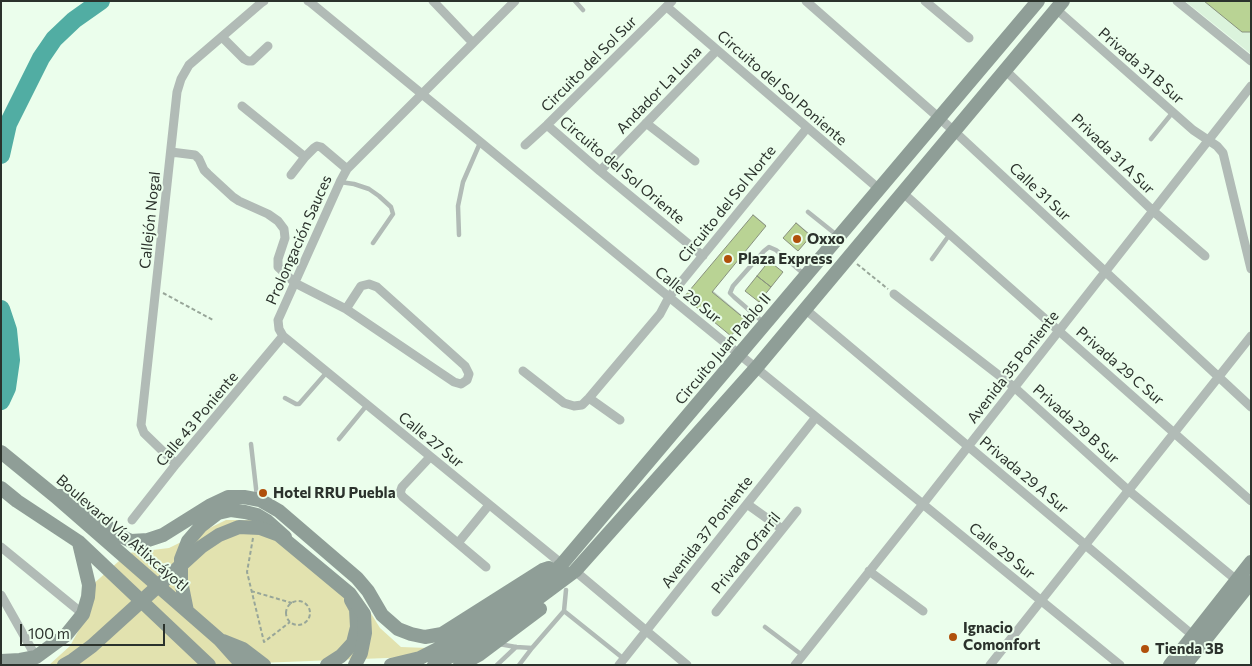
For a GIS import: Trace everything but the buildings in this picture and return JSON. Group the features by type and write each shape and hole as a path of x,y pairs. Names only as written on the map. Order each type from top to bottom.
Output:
{"main road":[{"name":"Circuito Juan Pablo II","path":"391,665 420,658 463,636 523,596 562,564 1038,1"},
{"path":"434,665 470,646 575,571 756,368 1059,5"},
{"name":"Boulevard Vía Atlixcáyotl","path":"1,452 55,496 242,658 264,665"},
{"path":"1,488 17,501 79,542 205,662"},
{"path":"55,496 69,497 92,513 116,534 132,541 148,540 163,536 210,505 228,498 256,498 279,511 357,578 368,591 382,615 398,628 411,634 425,637 442,634 543,570 562,564"},
{"path":"187,611 181,581 181,559 188,541 201,526 218,513 231,510 257,516 266,521 343,586 356,609 357,627 352,643 341,656 327,665"},
{"path":"64,665 92,646 201,547 219,535 240,527 260,528 279,535 350,594 364,614 365,633 362,653 355,665"},
{"path":"1,661 36,657 66,635 83,614 88,597 89,584 79,542"},
{"path":"1170,665 1198,640 1244,584 1251,562"},
{"path":"460,665 480,654 566,590 575,571"},
{"path":"1185,665 1198,640"}],"street":[{"name":"Callejón Nogal","path":"176,464 144,434 141,425 177,92 180,79 189,65 224,38 264,1"},
{"path":"433,1 473,43"},
{"name":"Prolongación Sauces","path":"283,336 279,329 278,320 340,182 348,169 515,1"},
{"name":"Calle 31 Sur","path":"806,1 954,131 1251,407"},
{"path":"925,1 969,38"},
{"path":"1177,1 1251,61"},
{"name":"Calle 29 Sur","path":"310,2 1120,665"},
{"name":"Circuito del Sol Poniente","path":"669,4 717,50 879,190"},
{"name":"Circuito del Sol Sur","path":"525,145 669,4"},
{"name":"Privada 31 B Sur","path":"1059,5 1173,112 1193,130 1217,146 1223,153 1247,237 1251,269"},
{"path":"224,38 248,61 252,61 268,46"},
{"name":"Andador La Luna","path":"600,171 717,50"},
{"name":"Privada 31 A Sur","path":"1005,70 1152,210 1205,256"},
{"name":"Avenida 35 Poniente","path":"795,665 1251,86"},
{"path":"242,106 305,157"},
{"path":"646,123 695,161"},
{"name":"Circuito del Sol Oriente","path":"547,125 703,256"},
{"name":"Circuito del Sol Norte","path":"589,398 660,314 669,297 807,128"},
{"path":"291,175 305,157 318,146 322,147 348,169"},
{"path":"171,152 196,155 204,170 233,197 278,221 284,229 285,238 278,259 278,267 295,283 346,309 454,382 461,384 467,380 468,374 465,366 376,287 369,284 361,286 346,309"},
{"name":"Privada 29 C Sur","path":"903,193 1251,500"},
{"name":"Privada 29 B Sur","path":"894,294 1014,387 1128,490 1244,584"},
{"name":"Privada 29 A Sur","path":"805,309 1198,640"},
{"name":"Calle 27 Sur","path":"283,336 562,564"},
{"name":"Calle 43 Poniente","path":"132,520 176,464 283,336"},
{"path":"992,664 1251,336"},
{"path":"523,371 564,403 574,406 582,405 589,398 620,420"},
{"name":"Avenida 37 Poniente","path":"622,662 816,417"},
{"path":"430,457 402,487 400,493 403,498 486,566"},
{"path":"748,504 782,529"},
{"path":"458,543 489,505"},
{"name":"Privada Ofarril","path":"716,612 797,511"},
{"path":"1,547 83,614"},
{"path":"575,571 687,665"},
{"path":"870,571 923,611"},
{"path":"1,595 36,657"}],"lane":[{"path":"575,1 583,10"},
{"path":"1150,139 1173,112"},
{"path":"459,235 458,206 463,182 480,143"},
{"path":"340,182 369,189 380,196 393,210 393,214 372,243"},
{"path":"808,212 839,237"},
{"path":"932,259 950,234"},
{"path":"765,324 734,297 730,292 733,286 769,247 776,250 806,276"},
{"path":"285,398 299,404 327,372"},
{"path":"339,439 367,405"},
{"path":"251,444 256,498"},
{"path":"519,665 564,611 566,590"},
{"path":"564,611 622,662"},
{"path":"765,627 802,656"},
{"path":"495,643 532,648"},
{"path":"497,665 516,647"}],"path":[{"path":"860,266 894,294"},
{"path":"156,290 212,320"},
{"path":"254,534 247,572 264,642 290,622"},
{"path":"251,591 292,603"},
{"path":"297,601 304,603 309,609 310,617 305,623 297,625 290,622 286,615 287,607 297,601"}],"shaded area":[{"path":"1185,1 1251,1 1251,54 1235,41"}],"green space":[{"path":"226,520 269,520 362,599 380,628 401,647 428,648 412,657 208,665 49,665 70,646 86,617 91,586 128,553 169,548"}],"waterway":[{"path":"1,155 8,124 41,58 54,39 74,20 101,1"},
{"path":"1,309 8,330 11,360 7,388 1,401"}],"place":[{"name":"Oxxo","path":"797,239"},
{"name":"Plaza Express","path":"728,259"},
{"name":"Hotel RRU Puebla","path":"263,493"},
{"name":"Ignacio Comonfort","path":"953,637"},
{"name":"Tienda 3B","path":"1145,649"}]}
